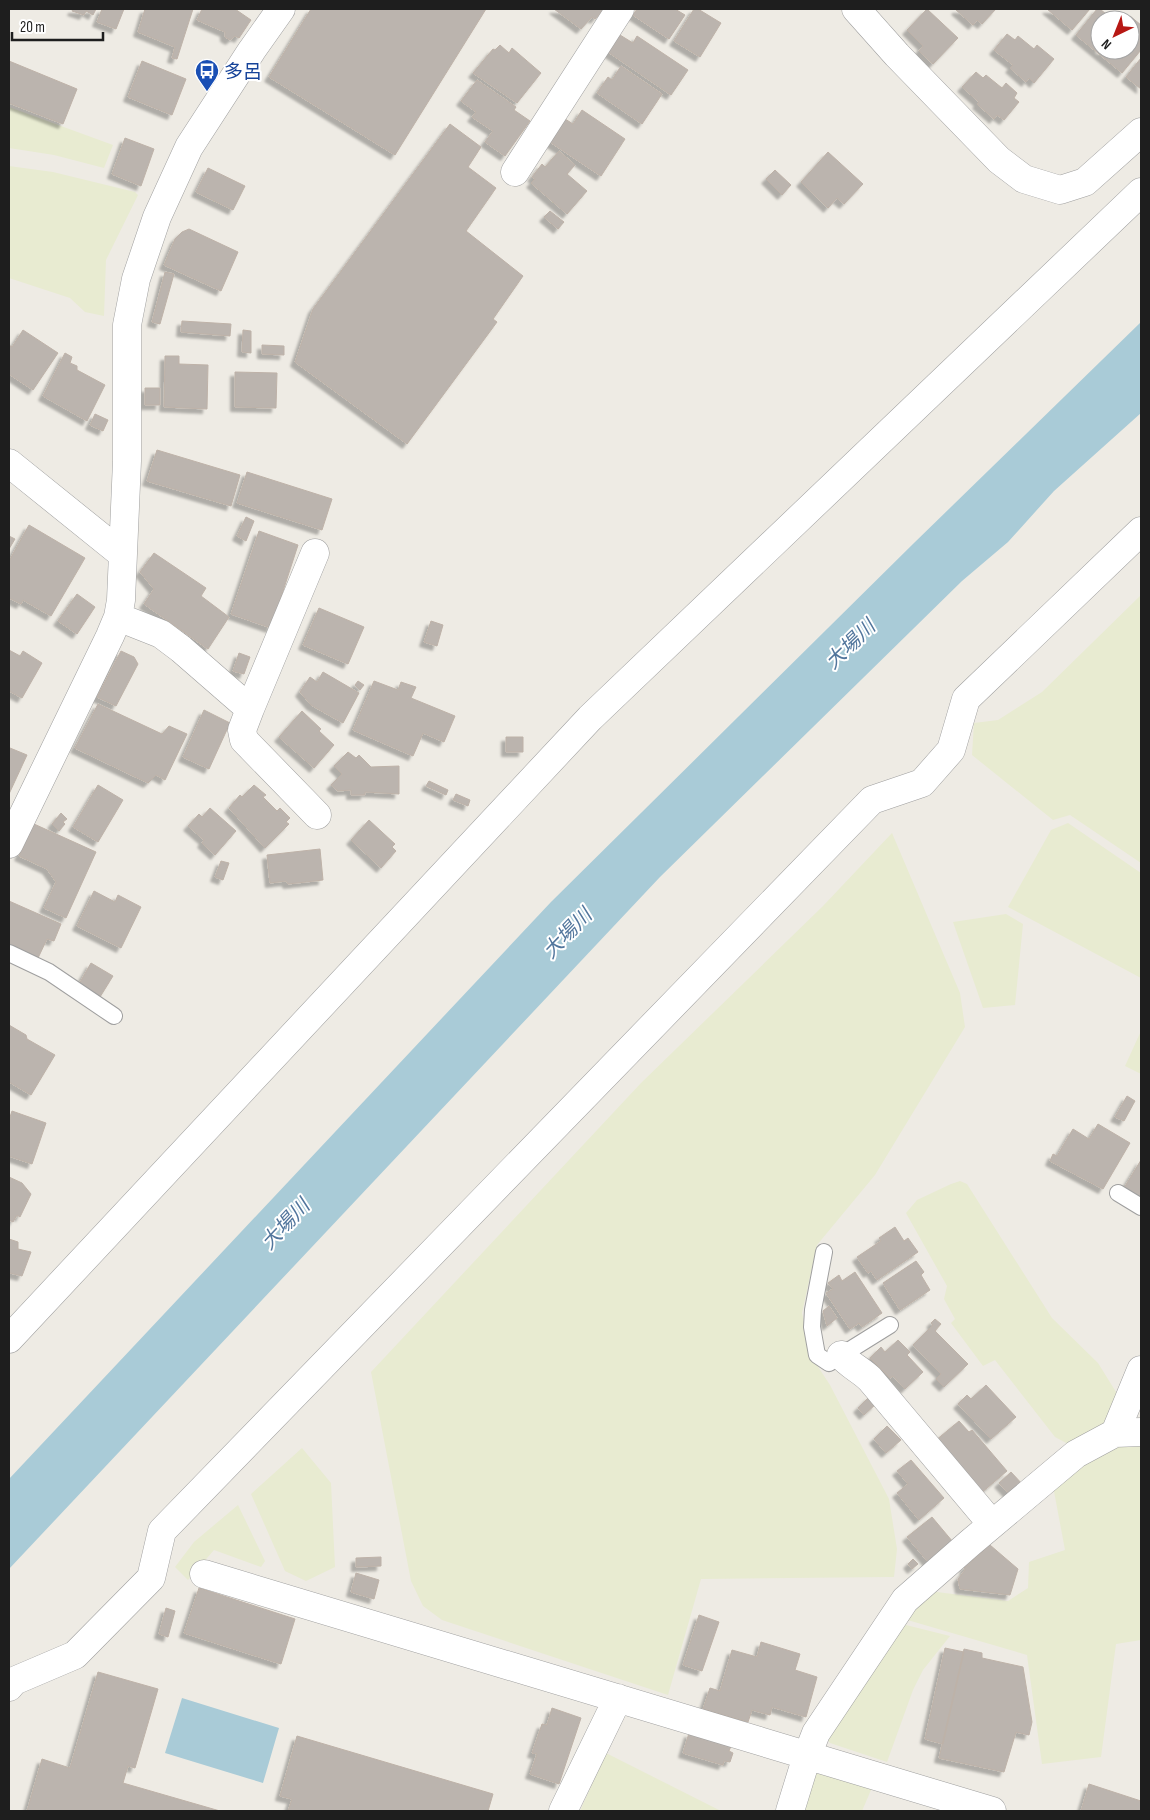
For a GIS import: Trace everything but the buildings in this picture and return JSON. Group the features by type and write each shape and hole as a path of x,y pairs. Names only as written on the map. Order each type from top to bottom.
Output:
{"street":[{"path":"515,172 620,9"},
{"path":"856,9 896,55 999,160 1024,178 1060,190 1084,182 1141,132"},
{"path":"9,844 118,617 121,600 127,462 127,325 136,279 157,217 189,147 277,10"},
{"path":"9,1339 590,718 1141,192"},
{"path":"9,463 122,554"},
{"path":"9,1687 14,1681 75,1655 152,1578 162,1530 872,800 922,783 952,750 966,699 1141,531"},
{"path":"315,553 242,730 244,740 317,814"},
{"path":"118,617 161,634 250,709"},
{"path":"841,1355 870,1379 992,1524"},
{"path":"790,1811 816,1733 905,1600 1076,1454 1128,1432 1141,1370"},
{"path":"204,1574 992,1811"},
{"path":"563,1811 618,1698"}],"lane":[{"path":"9,953 49,972 114,1016"},
{"path":"1118,1193 1141,1207"},
{"path":"824,1252 813,1310 812,1327 817,1355 829,1363 890,1325"}],"green space":[{"path":"9,107 113,145 104,168 54,155 9,148"},
{"path":"9,166 53,172 135,192 138,195 106,260 104,316 85,312 70,298 9,278"},
{"path":"1141,595 1141,863 1070,815 1053,820 972,755 974,723 998,720 1042,692"},
{"path":"1068,823 1141,873 1141,978 1008,907 1051,830"},
{"path":"892,833 960,993 965,1027 875,1175 817,1245 802,1313 811,1356 830,1385 889,1499 897,1549 894,1577 701,1579 668,1695 442,1620 423,1606 411,1581 371,1372 641,1083 823,906"},
{"path":"1006,914 1023,924 1015,1005 983,1008 953,922"},
{"path":"1141,1031 1141,1074 1125,1066"},
{"path":"960,1181 967,1184 1052,1318 1098,1363 1121,1400 1113,1419 1070,1445 1055,1437 995,1360 983,1366 951,1323 955,1319 944,1299 947,1286 906,1213 917,1200"},
{"path":"1141,1437 1141,1640 1116,1644 1101,1757 1042,1764 1027,1655 904,1619 929,1591 1008,1601 1028,1588 1029,1562 1065,1550 1053,1486 1088,1457"},
{"path":"302,1448 331,1483 335,1567 306,1581 285,1571 251,1494"},
{"path":"238,1505 265,1561 261,1567 214,1550 188,1580 175,1567 194,1542"},
{"path":"902,1624 950,1636 923,1670 913,1690 887,1762 830,1743 825,1737"},
{"path":"606,1753 721,1811 580,1811"},
{"path":"827,1767 874,1783 862,1811 802,1811 816,1774"}],"water":[{"name":"大場川","path":"1141,322 1141,413 1054,491 1008,542 962,581 660,877 9,1569 9,1479 551,902 914,543"},
{"path":"182,1698 279,1728 263,1783 165,1753"}],"place":[{"name":"多呂","path":"207,92"}]}
